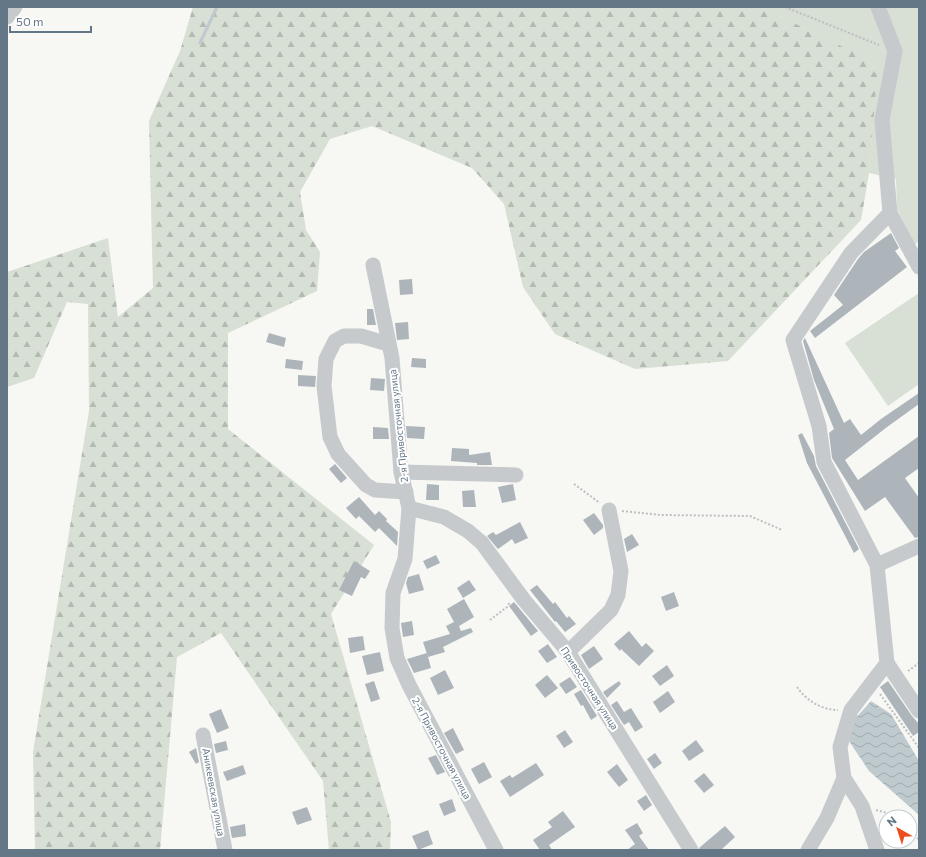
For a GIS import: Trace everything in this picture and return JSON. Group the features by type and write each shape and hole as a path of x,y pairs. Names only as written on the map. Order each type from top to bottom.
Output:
{"street":[{"path":"7,17 14,7"},
{"path":"878,7 895,51 882,120 890,213 919,267"},
{"path":"890,213 851,253 793,340 819,426 824,462 877,565 887,663 919,711"},
{"name":"2-я Привосточная улица","path":"374,265 388,344 392,358 401,472 409,508 405,559 393,593 392,628 398,658 409,685 496,850"},
{"path":"388,344 361,336 344,336 335,341 326,359 324,386 330,437 338,454 366,485 375,490 406,492"},
{"path":"401,472 516,475"},
{"name":"Привосточная улица","path":"409,508 444,517 468,531 482,543 519,593 568,652 691,850"},
{"path":"568,652 611,610 618,595 621,571 609,510"},
{"path":"877,565 919,546"},
{"path":"877,850 862,806 844,778 840,747 851,710 887,663"},
{"name":"Аникеевская улица","path":"204,735 225,850"},
{"path":"808,850 827,818 844,778"}],"path":[{"path":"785,7 895,51"},
{"path":"574,484 609,510 661,515 750,516 782,530"},
{"path":"490,620 507,607 519,593"},
{"path":"871,684 885,699 919,748"},
{"path":"797,686 803,695 817,705 835,710 851,710"},
{"path":"862,806 878,810"}],"green space":[{"path":"193,7 761,7 878,64 869,173 861,220 728,361 635,369 555,334 523,287 504,204 472,168 372,126 330,139 300,192 306,230 320,252 317,291 228,333 228,429 374,545 331,614 391,822 390,850 329,850 323,781 221,633 177,657 160,850 35,850 33,752 89,411 88,304 67,302 34,378 7,387 7,272 108,238 118,317 153,288 149,121 180,51"},
{"path":"761,7 919,7 919,241 914,245 897,209 896,179 869,173 877,64"},
{"path":"919,293 919,384 888,406 845,343"}],"water":[{"path":"871,701 891,714 919,761 919,815 918,809 912,809 869,771 849,741 853,721"}],"building":[{"path":"891,233 899,248 895,251 907,267 815,338 810,331 843,305 834,295 858,259 864,252"},
{"path":"412,279 413,294 400,295 399,280"},
{"path":"367,309 373,309 376,325 367,325"},
{"path":"408,322 409,339 397,340 395,323"},
{"path":"269,333 286,338 284,347 266,342"},
{"path":"805,338 844,423 850,419 861,435 881,419 919,393 919,404 845,460 858,480 919,436 919,468 905,478 919,498 919,537 915,538 885,497 865,511 832,458 829,433 834,429 814,380 803,341"},
{"path":"412,358 426,359 426,368 411,367"},
{"path":"286,359 303,361 302,370 285,368"},
{"path":"298,375 316,376 315,387 298,386"},
{"path":"371,378 385,379 384,391 370,390"},
{"path":"406,426 425,427 424,439 407,438"},
{"path":"373,427 388,428 389,439 373,439"},
{"path":"802,433 814,456 816,466 859,549 854,553 807,463 798,435"},
{"path":"452,448 469,449 469,455 490,452 492,465 477,465 477,463 451,461"},
{"path":"335,464 347,478 341,483 329,469"},
{"path":"427,484 439,485 439,500 426,500"},
{"path":"513,484 516,500 502,503 498,487"},
{"path":"474,490 476,507 463,507 462,491"},
{"path":"359,497 375,515 379,511 387,519 386,521 398,532 397,546 379,528 375,532 359,516 356,519 346,508"},
{"path":"594,513 603,525 603,528 594,535 583,520"},
{"path":"520,522 528,538 515,544 512,539 498,549 487,536 493,532 496,535"},
{"path":"632,534 639,545 627,552 624,539"},
{"path":"436,555 440,563 427,569 423,561"},
{"path":"354,561 370,571 365,579 361,577 352,596 339,590"},
{"path":"419,574 424,590 409,594 406,583 408,577"},
{"path":"469,580 476,590 463,598 457,588"},
{"path":"537,585 553,604 555,602 567,618 569,616 576,624 565,632 556,621 555,622 530,590"},
{"path":"674,592 679,606 666,611 661,597"},
{"path":"464,599 474,617 459,626 461,631 471,628 473,632 443,647 445,652 428,657 423,642 450,634 446,626 454,622 447,609"},
{"path":"514,602 538,631 531,636 509,606"},
{"path":"412,621 414,635 403,637 401,623"},
{"path":"629,631 642,647 646,643 654,651 639,666 621,649 620,651 614,644"},
{"path":"363,636 365,650 350,653 348,638"},
{"path":"548,644 557,657 547,663 538,651"},
{"path":"594,646 603,659 589,669 581,655"},
{"path":"380,652 384,671 367,675 362,656"},
{"path":"427,653 431,668 414,673 407,659"},
{"path":"667,665 674,676 660,686 652,676"},
{"path":"445,670 454,688 438,695 430,678"},
{"path":"547,675 558,688 545,698 535,685"},
{"path":"570,677 577,687 566,694 559,684"},
{"path":"374,681 380,699 371,702 365,684"},
{"path":"619,681 621,684 607,698 603,692"},
{"path":"888,681 919,724 919,732 913,736 880,687"},
{"path":"581,690 597,716 591,720 583,705 581,706 574,694"},
{"path":"668,691 675,702 660,713 653,702"},
{"path":"617,701 624,712 631,708 643,727 635,732 629,722 624,725 611,705"},
{"path":"221,709 229,728 217,733 209,714"},
{"path":"453,728 464,750 456,754 444,733"},
{"path":"565,730 573,742 564,748 556,736"},
{"path":"696,740 704,751 689,761 682,751"},
{"path":"226,741 228,750 216,753 214,744"},
{"path":"196,748 199,762 196,764 189,752"},
{"path":"655,753 662,763 654,769 647,759"},
{"path":"436,755 445,772 437,775 428,758"},
{"path":"484,762 492,777 479,784 471,769"},
{"path":"536,763 544,775 510,797 500,781 510,775 512,778"},
{"path":"617,764 628,780 619,787 607,772"},
{"path":"243,765 246,774 227,781 223,772"},
{"path":"704,773 714,785 704,793 694,781"},
{"path":"646,795 652,805 644,811 637,801"},
{"path":"452,799 456,811 444,816 439,804"},
{"path":"307,807 312,820 297,825 292,812"},
{"path":"563,811 575,827 549,845 552,850 540,850 533,840 552,827 548,822"},
{"path":"637,823 643,833 639,836 649,850 627,850 635,844 625,830"},
{"path":"245,824 246,836 232,838 230,827"},
{"path":"725,826 735,837 721,850 700,850 699,848"},
{"path":"428,830 433,844 418,850 412,836"}],"waterway":[{"path":"200,43 217,7"}]}
